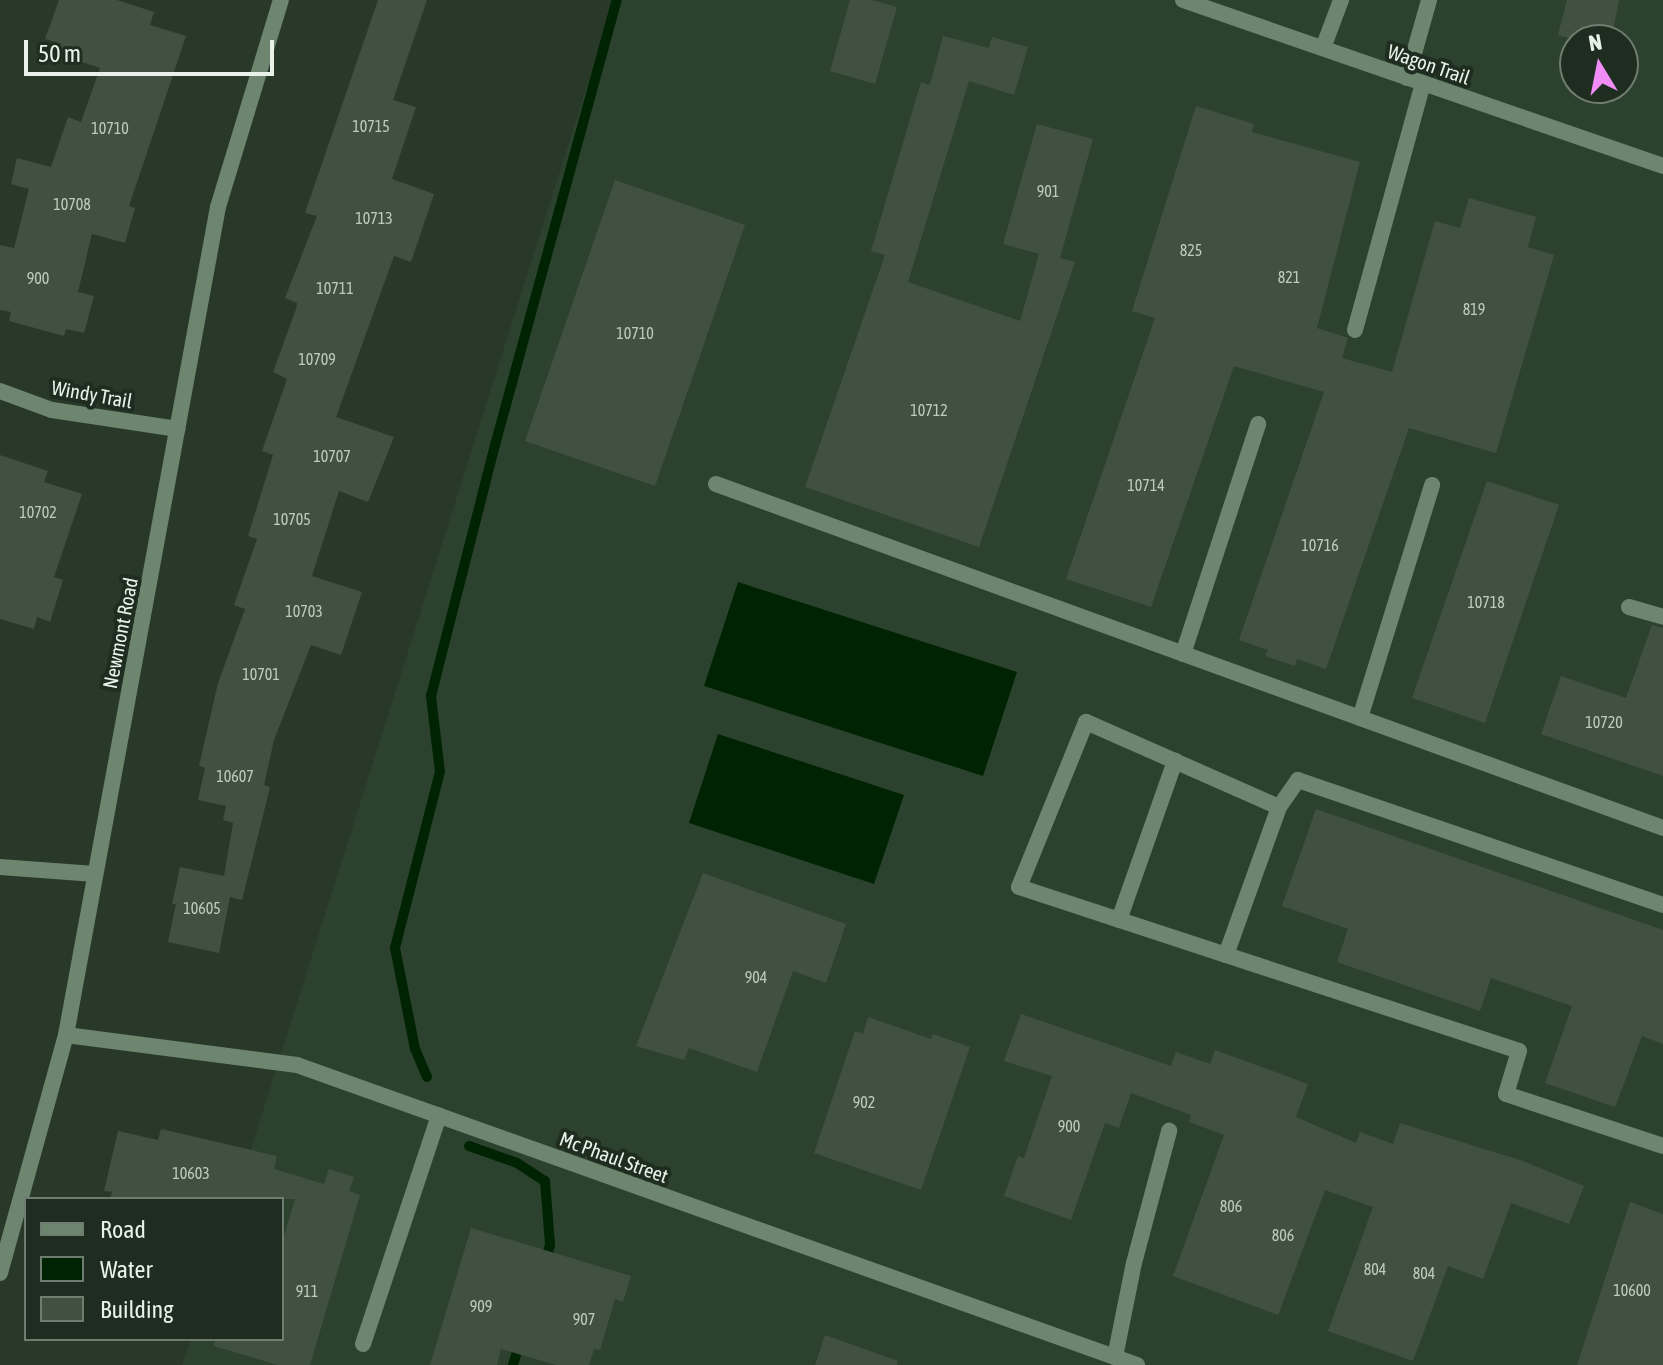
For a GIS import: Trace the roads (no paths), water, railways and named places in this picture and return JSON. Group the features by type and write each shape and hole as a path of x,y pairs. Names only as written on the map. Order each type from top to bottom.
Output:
{"street":[{"name":"Newmont Road","path":"0,1273 66,1035 218,207 281,0"},
{"name":"Wagon Trail","path":"1183,0 1663,166"},
{"path":"1323,48 1341,0"},
{"path":"1355,330 1415,80 1429,0"},
{"name":"Windy Trail","path":"0,391 52,410 178,429"},
{"path":"1183,654 1258,424"},
{"path":"716,484 1663,828"},
{"path":"1360,718 1432,485"},
{"path":"1629,607 1663,617"},
{"path":"1279,807 1086,722 1019,887 1519,1051 1506,1094 1663,1146"},
{"path":"1119,920 1175,761"},
{"path":"1226,955 1279,807 1298,780 1663,905"},
{"path":"0,867 95,874"},
{"name":"Mc Phaul Street","path":"66,1035 297,1065 1137,1365"},
{"path":"363,1344 439,1115"},
{"path":"1115,1357 1134,1263 1169,1131"}],"water":[{"path":"738,582 1017,672 983,776 704,686"},
{"path":"718,734 904,795 874,884 689,823"}],"waterway":[{"path":"427,1077 415,1049 395,948 440,772 431,696 495,445 617,0"},
{"path":"469,1146 517,1163 545,1181 550,1245 545,1262"},
{"path":"513,1365 520,1342"}]}
